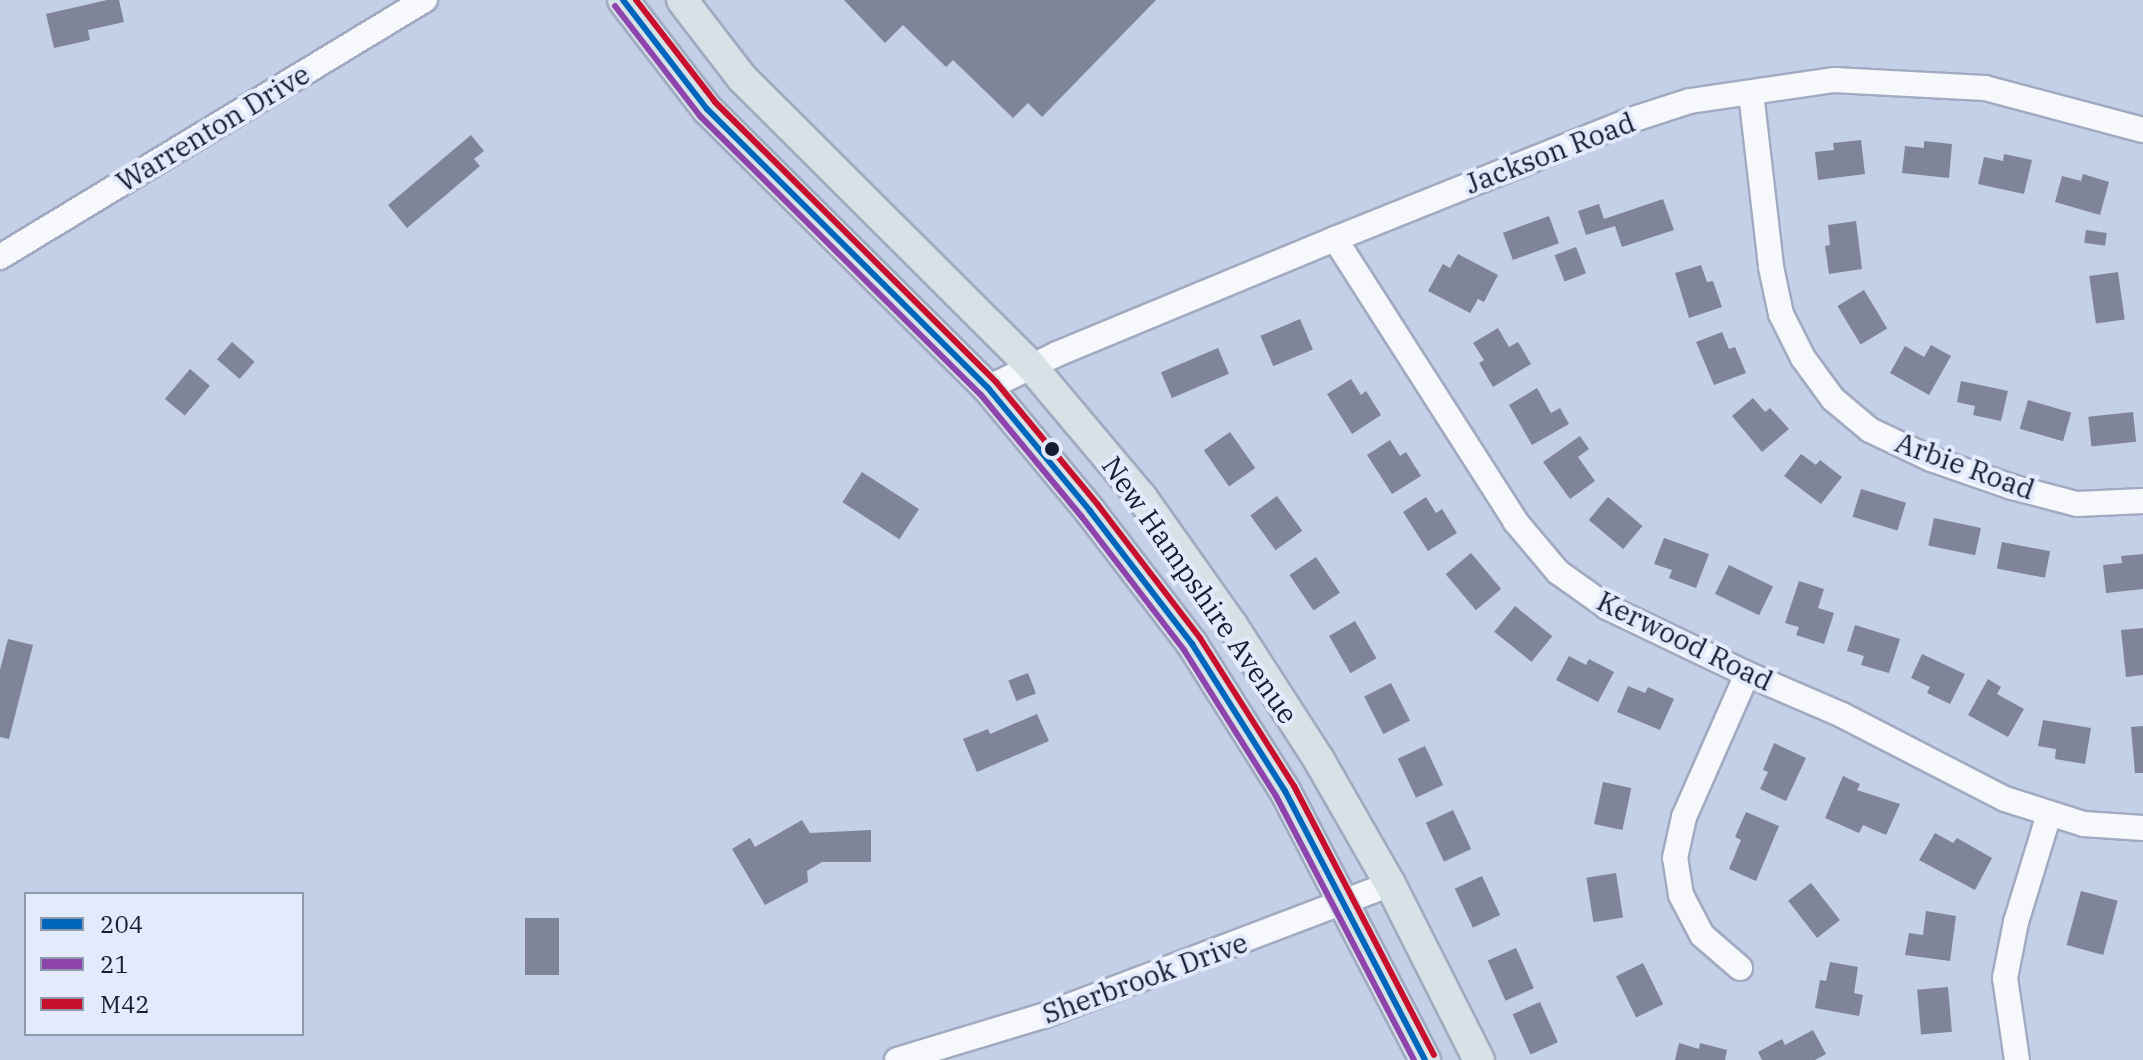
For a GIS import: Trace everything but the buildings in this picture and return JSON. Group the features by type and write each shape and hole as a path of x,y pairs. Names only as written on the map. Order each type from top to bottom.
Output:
{"main road":[{"name":"New Hampshire Avenue","path":"623,0 707,109 988,388 1090,511 1192,644 1285,791 1425,1060"},
{"name":"New Hampshire Avenue","path":"682,0 742,78 1031,366 1142,498 1232,625 1319,760 1390,884 1479,1060"}],"street":[{"name":"Warrenton Drive","path":"0,257 425,0"},
{"name":"Jackson Road","path":"988,388 1031,366 1335,239 1631,120 1690,101 1834,80 1985,88 2143,130"},
{"name":"Arbie Road","path":"1751,93 1771,267 1781,314 1803,358 1833,399 1870,430 1931,459 2012,487 2077,504 2143,501"},
{"name":"Kerwood Road","path":"1335,239 1515,521 1558,572 1607,607 1747,674 1842,715 2005,799 2084,824 2143,828"},
{"path":"1740,968 1702,935 1681,895 1675,858 1684,817 1747,674"},
{"path":"2017,1060 2005,978 2016,922 2049,814"},
{"name":"Sherbrook Drive","path":"897,1060 1043,1016 1390,884"}],"transit line":[{"name":"204","path":"623,0 707,109 988,388 1090,511 1192,644 1285,791 1425,1060"},
{"name":"M42","path":"636,0 715,102 996,382 1098,505 1200,638 1294,786 1434,1055"},
{"name":"21","path":"615,6 700,116 981,395 1082,517 1184,650 1276,796 1414,1060"}]}
